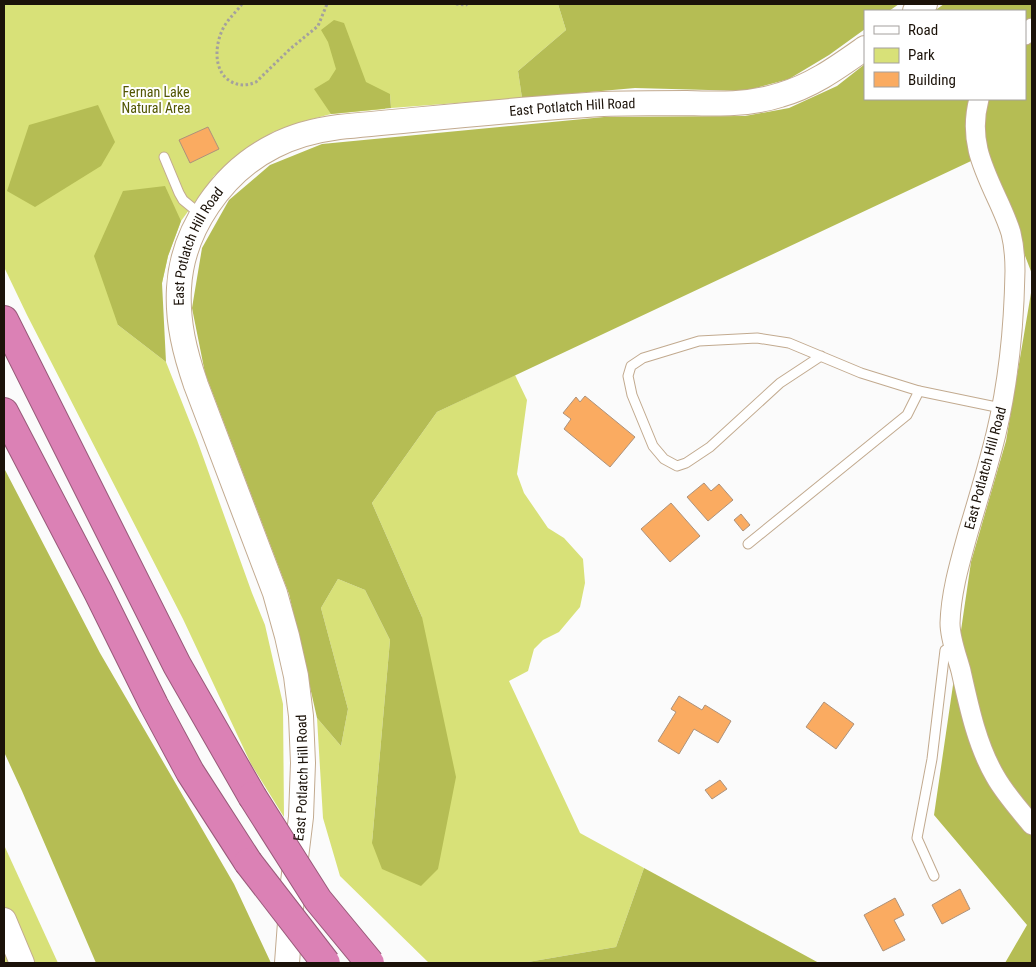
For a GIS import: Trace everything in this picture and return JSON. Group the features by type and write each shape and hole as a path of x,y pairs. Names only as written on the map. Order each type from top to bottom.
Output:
{"highway":[{"path":"4,320 177,665 252,796 318,900 370,963"},
{"path":"4,412 190,772 248,862 326,963"}],"street":[{"name":"East Potlatch Hill Road","path":"287,963 303,763 300,706 296,676 275,593 196,385 182,338 179,287 182,264 201,215 215,195 250,161 272,146 315,130 603,104 724,104 751,102 780,96 805,86 829,73 864,49"},
{"name":"East Potlatch Hill Road","path":"979,100 976,109 976,143 984,170 1007,222 1014,248 1015,270 1011,350 1002,408 994,443 958,567 950,624 972,715 987,760 995,777 1032,825"},
{"path":"4,920 22,963"}],"lane":[{"path":"164,157 183,200 201,215"},
{"path":"821,356 780,384 710,447 686,463 677,466 664,459 653,446 632,395 628,376 632,366 642,358 699,341 757,338 789,343 821,356 861,373 919,391 1002,408"},
{"path":"748,544 907,415 919,391"},
{"path":"934,876 917,838 932,760 945,650 954,646"}],"path":[{"path":"242,4 225,25 220,35 217,63 224,76 234,83 243,86 256,82 290,49 318,26 327,4"},
{"path":"456,4 467,4"}],"green space":[{"name":"Fernan Lake Natural Area","path":"4,4 558,4 566,30 518,71 522,98 391,108 390,94 385,109 331,114 273,132 253,144 214,176 181,221 168,256 162,283 118,325 166,362 197,440 265,625 283,704 284,817 251,764 183,619 4,267"},
{"path":"558,4 899,4 890,10 864,10 864,30 829,55 789,79 745,91 635,88 522,98 518,71 566,30"},
{"path":"944,4 1032,4 1032,274 986,154 437,412 372,503 422,617 456,777 438,869 421,886 382,869 372,843 390,640 365,590 338,579 321,608 348,709 341,746 317,718 289,594 205,373 192,308 202,248 229,200 270,165 322,144 604,117 745,116 789,108 837,86 864,65 864,100 1026,100 1026,10 935,10"},
{"path":"334,20 344,23 366,82 390,94 391,108 331,114 314,89 329,80 336,69 328,42 321,30"},
{"path":"98,105 115,142 101,166 35,207 7,191 29,125"},
{"path":"165,186 181,221 168,256 162,283 166,362 118,325 94,256 123,191"},
{"path":"1032,287 1032,963 1005,963 1027,925 934,815 971,562 1006,441"},
{"path":"515,375 527,400 517,474 524,493 548,528 564,538 583,559 585,583 580,607 559,632 543,640 534,649 528,671 509,681 580,833 644,868 616,947 522,963 429,963 340,876 323,818 317,718 341,746 348,709 321,608 338,579 365,590 390,640 372,843 422,617 372,503 437,412"},
{"path":"4,468 100,653 234,884 271,963 96,963 4,752"},
{"path":"4,845 58,963 4,963"},
{"path":"644,868 819,963 522,963 616,947"}],"building":[{"path":"208,127 219,149 190,163 179,140"},
{"path":"585,396 635,437 610,467 564,429 571,419 563,413 576,397 580,402"},
{"path":"704,483 711,491 719,484 733,500 708,521 687,497"},
{"path":"671,503 700,536 670,562 641,529"},
{"path":"741,514 750,525 743,531 734,520"},
{"path":"679,696 702,710 705,705 731,721 718,743 694,729 679,754 658,741 676,712 671,709"},
{"path":"824,702 854,724 836,749 806,727"},
{"path":"720,780 727,789 712,799 705,790"},
{"path":"960,889 970,909 942,924 932,905"},
{"path":"895,898 904,915 894,920 905,940 883,951 864,915"}]}
